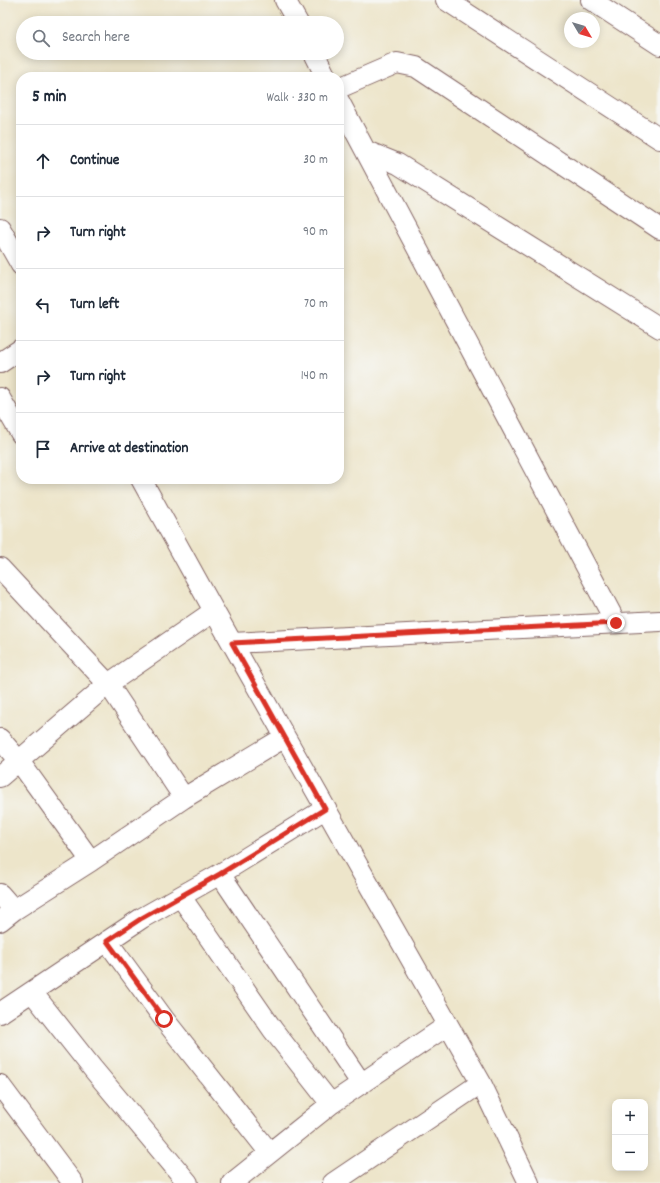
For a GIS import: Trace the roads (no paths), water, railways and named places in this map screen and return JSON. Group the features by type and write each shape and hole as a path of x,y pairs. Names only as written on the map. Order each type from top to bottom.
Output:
{"street":[{"path":"285,0 294,16"},
{"path":"446,0 660,139"},
{"path":"591,0 660,45"},
{"path":"318,60 324,72"},
{"path":"344,86 397,63 416,67 660,229"},
{"path":"344,110 616,623"},
{"path":"366,152 398,164 660,328"},
{"path":"0,228 16,256"},
{"path":"0,363 16,352"},
{"path":"0,398 16,425"},
{"path":"144,484 325,809 481,1083 530,1183"},
{"path":"0,568 108,684 184,798"},
{"path":"0,777 108,684 214,611"},
{"path":"232,643 660,621"},
{"path":"0,894 7,915 91,861 184,798 286,738"},
{"path":"0,739 19,761 91,861"},
{"path":"0,1013 142,918 220,874 325,809"},
{"path":"220,874 361,1083"},
{"path":"181,896 273,1030 331,1104"},
{"path":"107,941 164,1019 269,1152"},
{"path":"32,992 107,1087 188,1183"},
{"path":"232,1183 331,1104 448,1025"},
{"path":"333,1183 481,1083"},
{"path":"0,1085 72,1183"},
{"path":"52,1183 54,1181 72,1183"}]}
